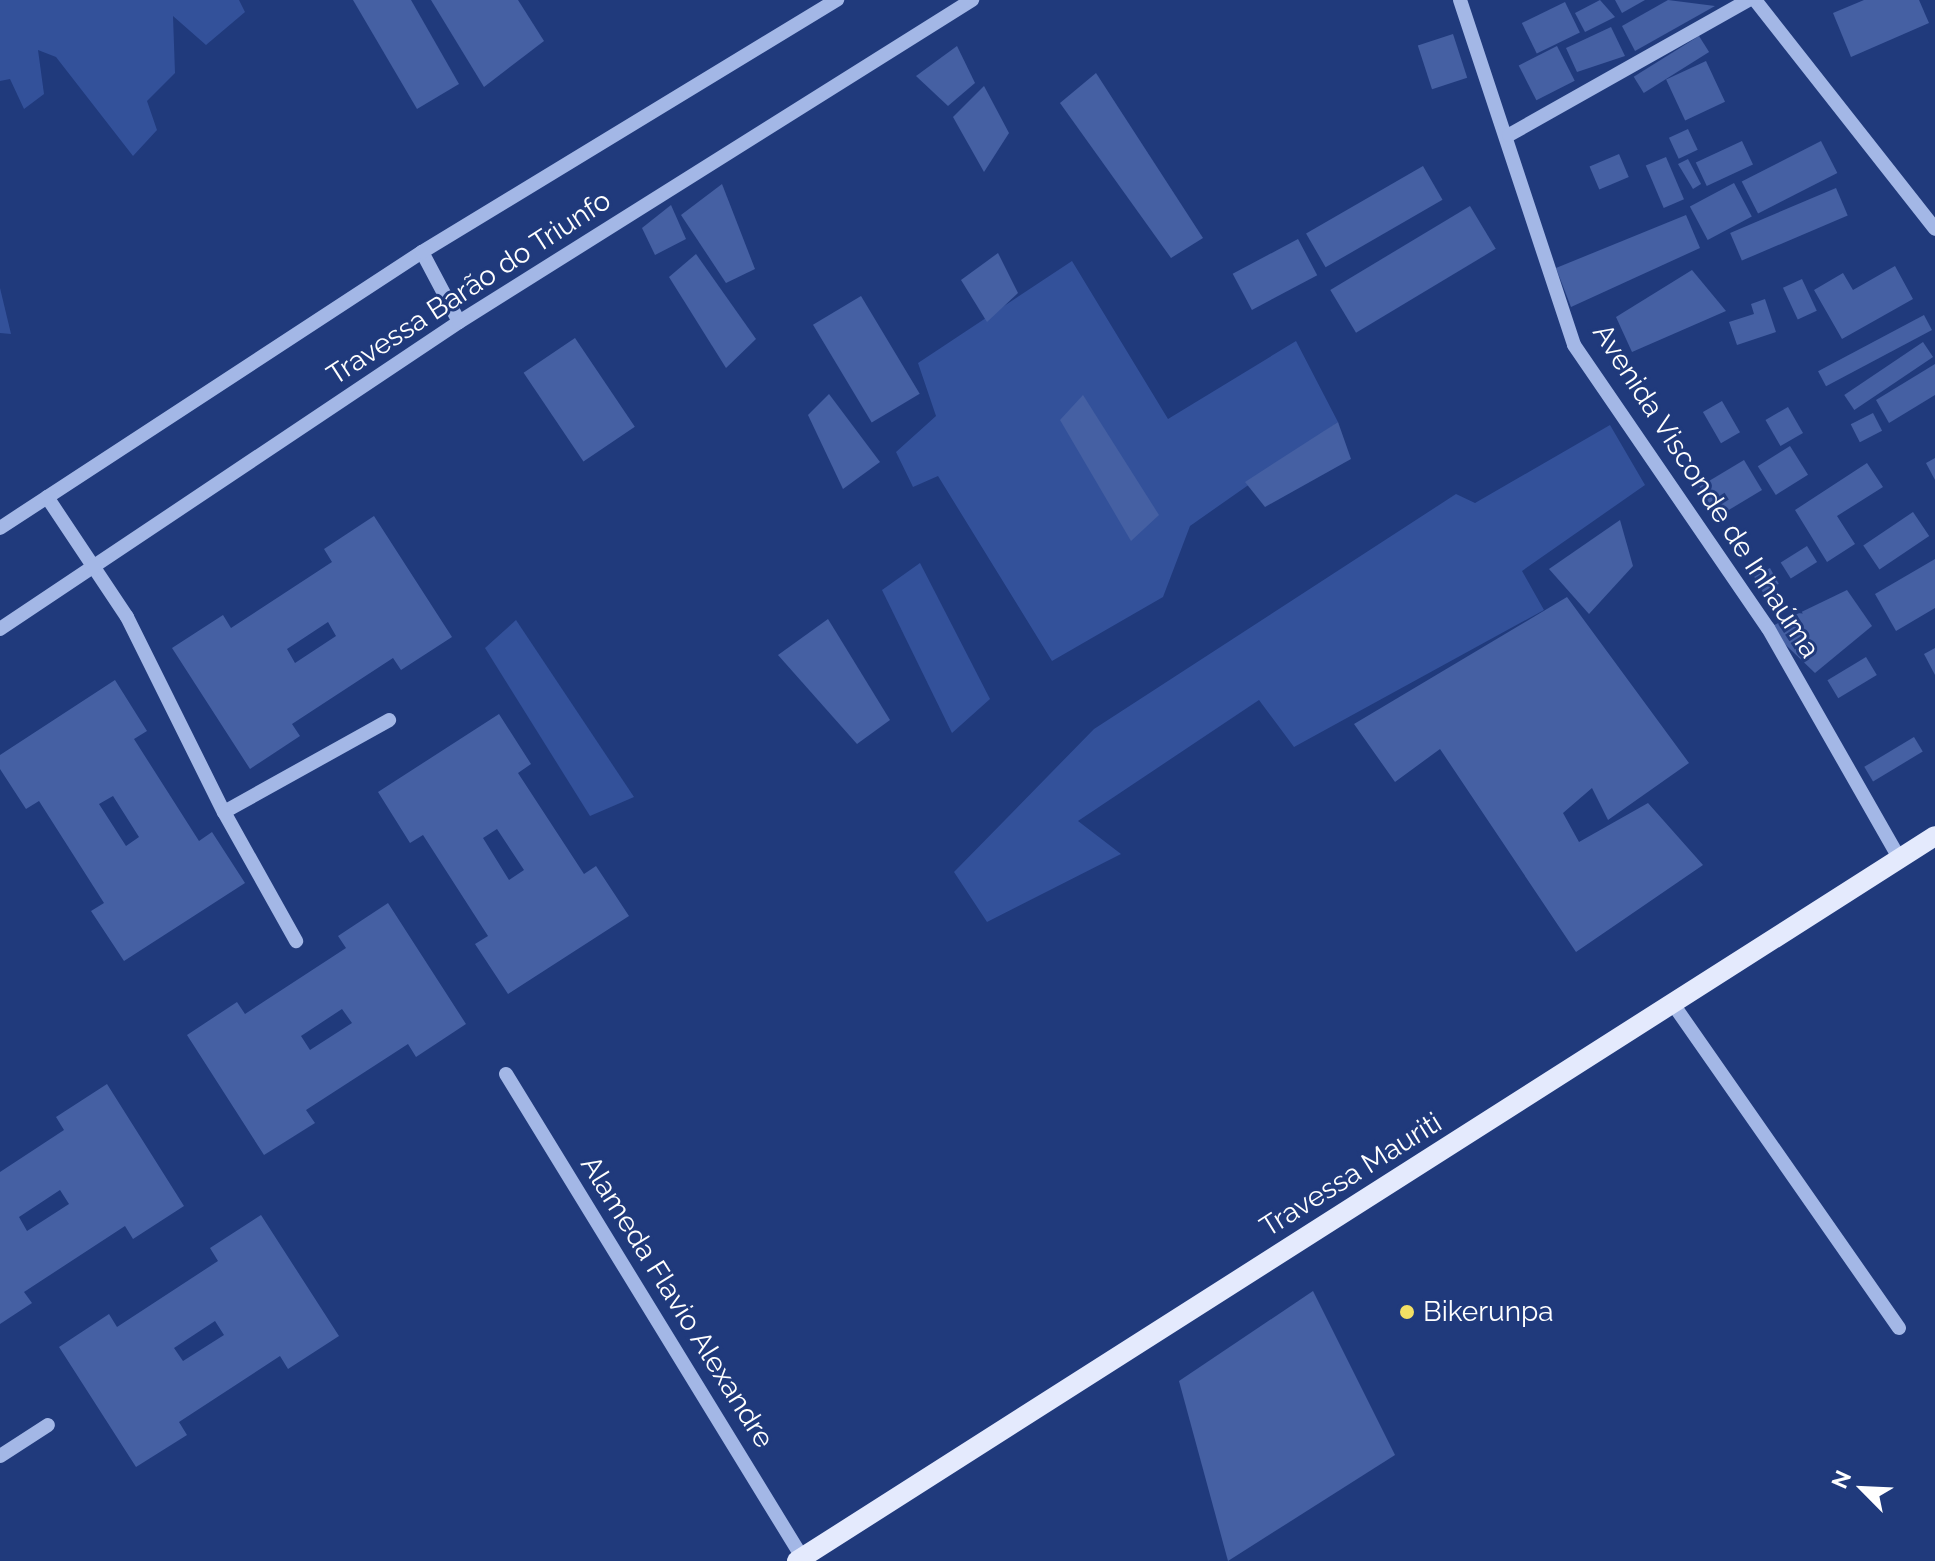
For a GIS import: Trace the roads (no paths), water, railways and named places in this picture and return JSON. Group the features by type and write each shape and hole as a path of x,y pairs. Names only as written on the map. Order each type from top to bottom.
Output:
{"main road":[{"name":"Travessa Mauriti","path":"799,1559 1935,836"}],"street":[{"name":"Travessa Barão do Triunfo","path":"0,528 422,252 837,0"},
{"name":"Travessa Barão do Triunfo","path":"0,629 96,568 459,322 972,0"},
{"name":"Avenida Visconde de Inhaúma","path":"1460,0 1509,135 1574,345 1768,628 1899,858"},
{"path":"1509,135 1752,0 1935,229"},
{"path":"422,252 459,322"},
{"path":"47,497 96,568 224,812 296,941"},
{"path":"224,812 389,720"},
{"path":"1673,1004 1899,1328"},
{"name":"Alameda Flavio Alexandre","path":"506,1074 799,1559"},
{"path":"0,1456 48,1425"}],"place":[{"name":"Bikerunpa","path":"1407,1312"}]}
